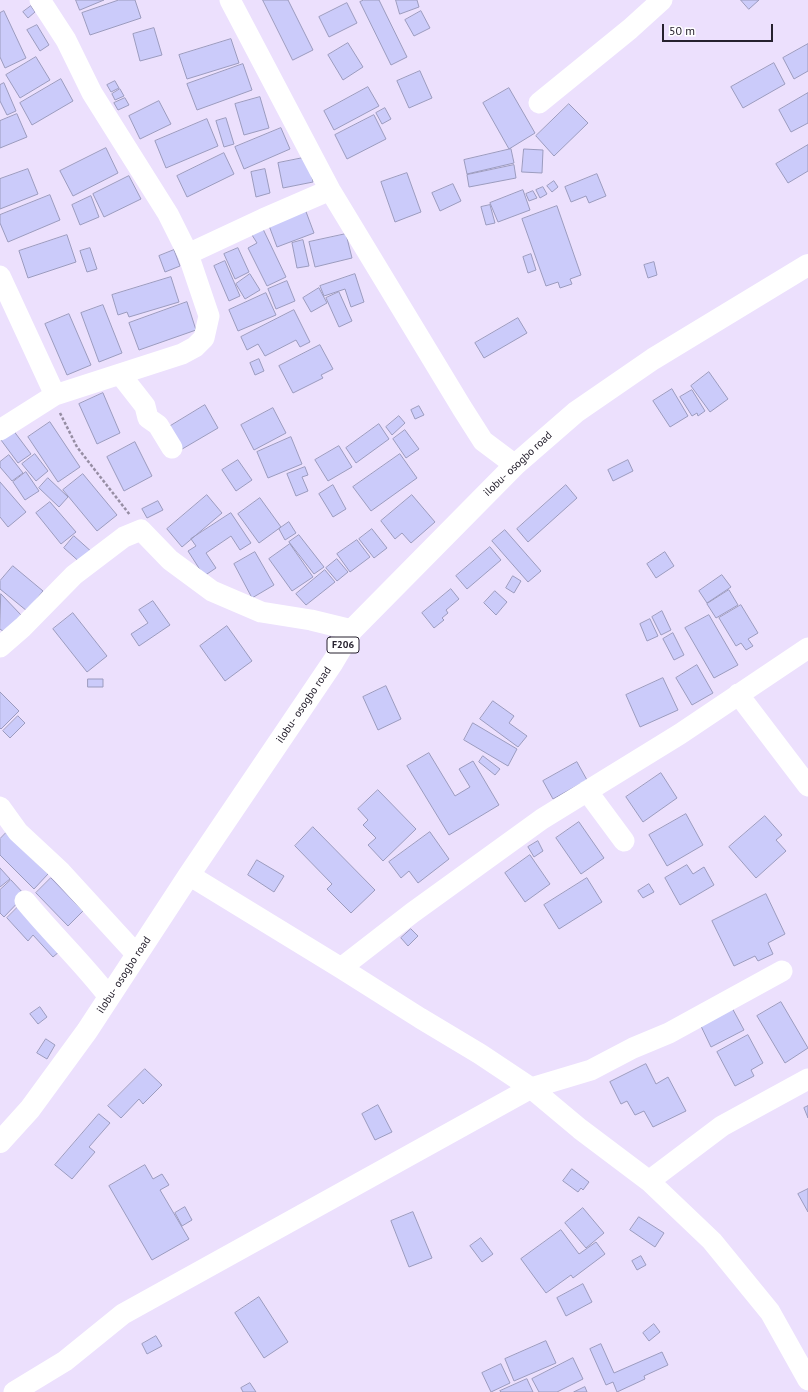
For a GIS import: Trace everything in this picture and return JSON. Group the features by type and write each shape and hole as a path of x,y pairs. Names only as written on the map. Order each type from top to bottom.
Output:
{"main road":[{"name":"ilobu- osogbo road","path":"0,1142 30,1109 87,1031 189,875 333,662 352,630 515,465 576,412 653,359 808,265"}],"street":[{"path":"0,430 55,396 182,354 195,347 204,338 209,316 188,254 168,214 92,93 66,40 40,0"},
{"path":"230,0 330,190 483,441 515,465"},
{"path":"539,103 630,29 662,0"},
{"path":"188,254 330,190"},
{"path":"0,276 55,396"},
{"path":"120,374 144,406 148,418 158,425 172,448"},
{"path":"0,647 23,627 74,575 124,537 141,530 170,560 212,591 260,612 311,620 352,630"},
{"path":"341,968 412,913 542,819 680,734 808,648"},
{"path":"738,694 808,786"},
{"path":"587,791 624,841"},
{"path":"0,807 18,832 61,872 137,955"},
{"path":"189,875 480,1054 531,1088 580,1130 649,1181 712,1241 770,1312 808,1380"},
{"path":"25,901 52,933 89,971 109,997"},
{"path":"14,1392 65,1361 123,1314 531,1088 591,1070 633,1048 669,1033 782,971"},
{"path":"649,1181 722,1126 808,1079"}],"path":[{"path":"55,396 60,413 78,447 141,530"}],"building":[{"path":"76,0 104,0 80,10"},
{"path":"119,0 135,0 141,18 90,35 82,13"},
{"path":"263,0 288,0 313,50 293,60"},
{"path":"364,0 379,0 407,57 391,65 360,2"},
{"path":"396,0 417,0 419,7 400,14"},
{"path":"741,0 759,0 749,9"},
{"path":"347,3 357,23 329,37 319,17"},
{"path":"31,6 35,12 28,18 23,12"},
{"path":"4,11 26,58 5,68 0,57 0,13"},
{"path":"421,11 430,28 414,36 405,20"},
{"path":"37,25 49,45 40,51 27,30"},
{"path":"154,28 162,55 140,61 133,34"},
{"path":"231,39 239,63 187,79 179,55"},
{"path":"348,43 363,67 343,80 328,55"},
{"path":"808,44 808,71 794,79 783,58"},
{"path":"36,57 50,80 20,98 6,75"},
{"path":"774,63 785,84 743,108 731,87"},
{"path":"243,64 252,90 197,110 187,84"},
{"path":"420,71 432,98 409,108 397,81"},
{"path":"61,79 73,101 32,125 20,103"},
{"path":"115,81 119,88 111,92 107,85"},
{"path":"4,83 16,111 7,115 0,101 0,85"},
{"path":"368,87 379,106 334,130 324,111"},
{"path":"509,88 535,133 509,149 483,103"},
{"path":"120,89 124,96 115,100 112,94"},
{"path":"808,93 808,123 791,132 779,110"},
{"path":"260,97 269,128 244,135 235,104"},
{"path":"125,98 129,105 118,110 114,103"},
{"path":"159,101 171,124 140,139 129,116"},
{"path":"569,104 588,123 554,156 536,136"},
{"path":"385,108 391,119 382,124 376,113"},
{"path":"17,114 27,137 0,148 0,121"},
{"path":"374,115 386,139 347,159 335,135"},
{"path":"226,118 234,144 224,147 216,121"},
{"path":"207,119 218,146 166,168 155,141"},
{"path":"281,128 290,149 244,169 235,147"},
{"path":"808,145 808,171 788,183 776,164"},
{"path":"106,148 118,173 73,196 60,171"},
{"path":"511,149 514,163 467,174 464,160"},
{"path":"524,149 543,150 542,173 522,172"},
{"path":"224,153 234,174 187,197 177,176"},
{"path":"308,157 313,182 283,188 278,163"},
{"path":"514,165 516,178 469,187 467,175"},
{"path":"28,169 38,194 0,209 0,179"},
{"path":"265,169 270,193 256,197 251,172"},
{"path":"407,173 421,212 395,222 381,182"},
{"path":"597,174 606,196 589,203 586,196 571,202 565,187"},
{"path":"129,176 141,199 104,217 93,194"},
{"path":"554,181 558,187 552,192 547,186"},
{"path":"453,184 461,201 440,211 432,193"},
{"path":"543,187 547,194 540,198 536,190"},
{"path":"523,190 530,210 498,222 490,203"},
{"path":"533,191 537,198 529,201 526,194"},
{"path":"50,195 60,220 8,242 0,223 0,215"},
{"path":"91,196 99,217 80,225 72,205"},
{"path":"490,205 495,223 486,225 481,207"},
{"path":"557,206 581,275 570,279 572,284 560,288 558,282 546,286 522,219"},
{"path":"305,209 314,233 277,247 268,223"},
{"path":"263,229 286,277 267,286 248,248 257,243 252,235"},
{"path":"346,234 352,258 315,267 309,242"},
{"path":"67,235 76,262 28,278 19,251"},
{"path":"303,240 309,266 297,268 292,243"},
{"path":"90,248 97,269 87,272 80,251"},
{"path":"238,248 249,272 235,279 224,254"},
{"path":"174,250 180,266 165,272 159,256"},
{"path":"531,254 536,270 528,273 523,257"},
{"path":"225,261 240,296 229,301 214,266"},
{"path":"654,262 657,275 648,278 644,265"},
{"path":"250,274 260,290 245,299 236,284"},
{"path":"355,274 364,302 351,307 345,289 324,296 320,286"},
{"path":"171,277 179,302 129,317 127,312 118,315 112,295"},
{"path":"287,281 295,301 276,309 268,289"},
{"path":"319,288 327,303 311,312 303,298"},
{"path":"339,292 352,321 339,327 326,298"},
{"path":"266,293 276,315 238,331 229,310"},
{"path":"187,302 196,330 139,350 129,323"},
{"path":"103,305 122,353 99,362 81,313"},
{"path":"294,310 310,342 300,347 296,340 265,356 258,344 247,350 241,337"},
{"path":"69,314 91,365 67,375 45,324"},
{"path":"518,318 527,333 484,358 475,343"},
{"path":"320,345 333,369 321,375 323,378 293,393 279,366"},
{"path":"259,359 264,371 255,375 250,363"},
{"path":"709,372 728,399 710,412 691,386"},
{"path":"672,389 688,416 670,427 653,401"},
{"path":"692,390 705,411 698,416 697,413 692,416 680,397"},
{"path":"103,393 120,433 97,444 79,404"},
{"path":"205,405 218,428 172,455 159,433"},
{"path":"419,406 424,415 415,419 411,410"},
{"path":"273,408 286,433 254,450 241,425"},
{"path":"399,416 405,423 392,435 386,427"},
{"path":"50,422 80,467 58,482 28,437"},
{"path":"379,424 389,439 356,463 346,448"},
{"path":"13,430 31,454 18,463 1,440"},
{"path":"405,430 419,449 406,458 393,439"},
{"path":"291,437 302,464 268,478 257,452"},
{"path":"135,442 152,476 124,491 107,457"},
{"path":"339,446 352,467 328,481 315,460"},
{"path":"35,454 48,471 36,481 22,464"},
{"path":"400,454 417,478 371,511 353,487"},
{"path":"9,455 23,473 12,481 0,467 0,462"},
{"path":"238,460 252,480 236,491 222,470"},
{"path":"628,460 633,471 613,481 608,470"},
{"path":"305,467 308,475 302,477 308,491 296,496 287,474"},
{"path":"26,472 39,491 25,500 13,482"},
{"path":"83,474 117,515 97,531 63,490"},
{"path":"48,478 68,497 59,507 39,488"},
{"path":"0,482 26,512 8,527 0,517"},
{"path":"333,485 346,509 333,517 319,494"},
{"path":"566,485 577,498 528,542 517,529"},
{"path":"207,495 222,513 182,547 167,529"},
{"path":"412,495 435,522 411,543 402,533 395,539 381,521"},
{"path":"260,498 281,527 259,543 238,514"},
{"path":"158,501 163,510 147,518 142,509"},
{"path":"50,502 76,532 61,544 36,513"},
{"path":"231,513 251,543 240,550 231,536 206,553 216,568 204,576 188,551 196,546 191,539"},
{"path":"289,522 296,533 285,540 279,529"},
{"path":"372,529 387,548 374,558 359,539"},
{"path":"505,530 541,571 528,582 492,541"},
{"path":"299,535 324,567 314,574 289,542"},
{"path":"74,536 93,553 83,565 64,548"},
{"path":"357,540 370,557 350,572 337,554"},
{"path":"290,544 313,577 292,591 269,559"},
{"path":"490,547 501,560 467,589 456,576"},
{"path":"255,552 274,585 252,598 234,564"},
{"path":"665,552 674,566 656,578 647,564"},
{"path":"337,559 348,572 337,581 326,568"},
{"path":"13,566 43,591 27,611 0,589 0,581"},
{"path":"325,570 335,582 306,605 296,594"},
{"path":"722,575 731,587 707,603 699,591"},
{"path":"513,576 521,581 514,593 506,588"},
{"path":"451,589 459,599 446,610 448,613 442,618 444,620 434,628 422,613"},
{"path":"729,590 738,605 716,618 707,604"},
{"path":"495,591 507,602 496,615 484,603"},
{"path":"1,594 21,615 4,632 0,629"},
{"path":"153,601 170,625 139,646 131,634 148,623 139,610"},
{"path":"741,605 758,633 748,639 753,646 746,650 741,643 736,646 719,618"},
{"path":"662,611 671,630 661,635 652,617"},
{"path":"73,613 107,656 87,672 53,629"},
{"path":"709,615 738,665 714,678 685,628"},
{"path":"650,619 658,636 647,641 640,624"},
{"path":"227,626 252,661 225,681 200,646"},
{"path":"673,633 684,655 674,660 663,639"},
{"path":"697,665 713,693 692,705 676,678"},
{"path":"663,678 678,710 640,727 626,695"},
{"path":"88,679 103,679 103,687 88,687"},
{"path":"386,686 401,719 378,730 363,697"},
{"path":"0,692 19,711 1,729 0,728"},
{"path":"493,701 514,716 509,723 527,736 518,747 480,719"},
{"path":"18,716 25,723 10,738 3,731"},
{"path":"473,723 517,749 508,766 464,740"},
{"path":"429,753 455,796 470,787 459,769 473,761 499,805 449,835 407,766"},
{"path":"483,756 500,769 495,775 479,762"},
{"path":"577,762 587,780 553,799 543,781"},
{"path":"661,773 677,798 643,822 626,797"},
{"path":"378,790 416,829 383,861 368,845 376,838 363,825 368,820 358,809"},
{"path":"686,814 703,845 667,866 649,835"},
{"path":"765,816 782,835 776,840 786,851 756,878 729,847"},
{"path":"579,822 604,858 581,874 556,838"},
{"path":"313,827 375,890 351,913 327,889 332,884 295,846"},
{"path":"430,832 449,859 418,883 409,871 401,878 389,862"},
{"path":"6,833 48,874 34,889 0,855 0,839"},
{"path":"538,841 543,851 534,857 528,847"},
{"path":"530,855 550,884 525,902 505,873"},
{"path":"257,860 284,876 274,892 248,875"},
{"path":"687,865 693,874 704,867 714,885 680,905 665,878"},
{"path":"0,868 10,879 0,887"},
{"path":"51,878 83,911 68,926 36,893"},
{"path":"587,878 602,902 559,929 544,905"},
{"path":"11,880 25,895 4,917 0,913 0,890"},
{"path":"649,884 654,892 643,898 638,891"},
{"path":"766,894 785,934 768,943 773,954 758,961 755,956 734,966 712,921"},
{"path":"19,906 60,951 53,957 33,935 28,941 7,918"},
{"path":"411,929 418,936 408,946 401,938"},
{"path":"781,1002 808,1048 785,1063 757,1016"},
{"path":"731,1006 744,1030 711,1047 699,1022"},
{"path":"40,1007 47,1017 38,1024 30,1014"},
{"path":"748,1035 763,1063 751,1070 754,1076 735,1086 717,1052"},
{"path":"46,1039 55,1045 47,1059 37,1053"},
{"path":"646,1064 656,1084 668,1077 686,1111 653,1127 644,1111 635,1115 627,1101 621,1104 610,1082"},
{"path":"145,1069 162,1085 143,1104 139,1099 121,1118 108,1106"},
{"path":"378,1105 392,1132 375,1140 362,1114"},
{"path":"808,1106 808,1118 804,1108"},
{"path":"99,1114 110,1123 89,1147 95,1152 72,1179 55,1165"},
{"path":"145,1165 153,1179 162,1174 169,1185 160,1190 189,1239 152,1260 109,1186"},
{"path":"572,1169 589,1182 583,1190 581,1188 578,1192 563,1181"},
{"path":"808,1189 808,1212 798,1194"},
{"path":"185,1207 192,1220 182,1226 175,1213"},
{"path":"583,1208 604,1233 586,1248 565,1223"},
{"path":"413,1212 432,1258 409,1267 391,1221"},
{"path":"639,1217 664,1233 655,1247 630,1230"},
{"path":"561,1230 579,1254 596,1242 605,1254 573,1278 571,1275 546,1293 521,1259"},
{"path":"481,1238 493,1254 482,1262 470,1246"},
{"path":"641,1256 646,1265 637,1270 632,1261"},
{"path":"583,1284 592,1302 566,1316 557,1298"},
{"path":"259,1297 288,1342 264,1358 235,1313"},
{"path":"654,1324 660,1332 649,1341 643,1333"},
{"path":"156,1336 162,1346 147,1354 142,1344"},
{"path":"546,1341 556,1363 514,1381 505,1359"},
{"path":"601,1344 614,1373 662,1352 668,1365 644,1376 645,1379 617,1392 613,1382 606,1385 590,1349"},
{"path":"573,1358 583,1379 557,1392 539,1392 532,1379"},
{"path":"501,1364 510,1383 491,1392 482,1373"},
{"path":"527,1379 533,1392 500,1391"},
{"path":"250,1383 256,1392 243,1392 241,1388"},
{"path":"585,1387 587,1392 574,1392"}]}
